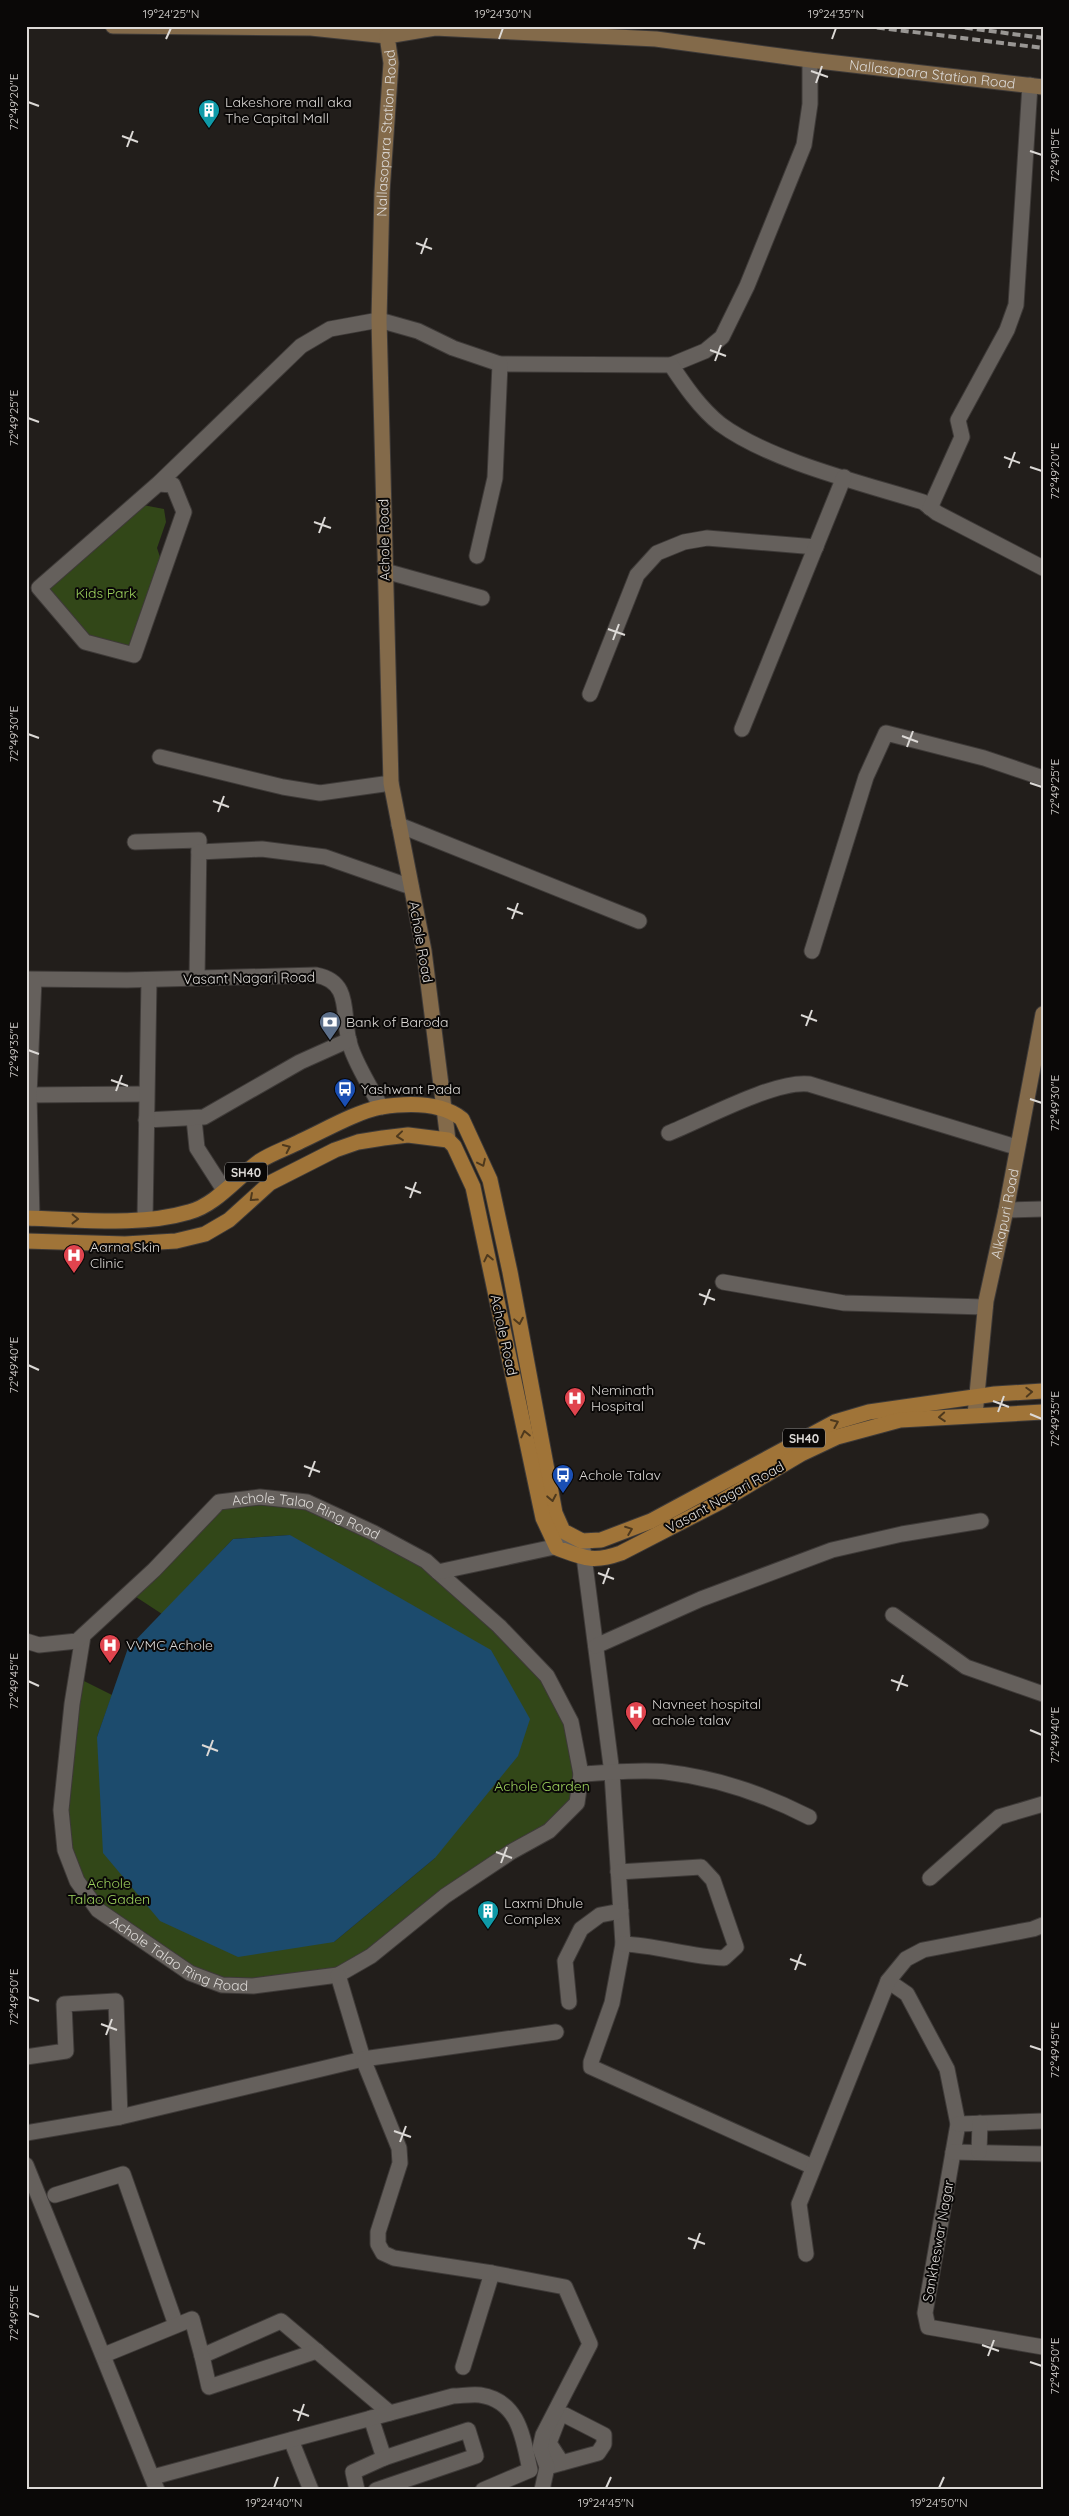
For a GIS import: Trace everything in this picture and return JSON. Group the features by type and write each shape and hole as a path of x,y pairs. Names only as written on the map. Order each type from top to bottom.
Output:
{"main road":[{"name":"SH40","path":"29,1218 124,1220 174,1216 192,1212 224,1190 261,1160 340,1123 381,1108 418,1106 444,1108"},
{"name":"Achole Road","path":"444,1108 462,1119 490,1180 555,1513 563,1531 582,1541"},
{"name":"SH40","path":"26,1241 125,1244 176,1240 205,1234 229,1220 270,1183 335,1150 358,1142 408,1135 448,1140"},
{"name":"Achole Road","path":"448,1140 454,1146 473,1186 543,1518 557,1548"},
{"name":"Vasant Nagari Road","path":"582,1541 601,1540 651,1521 835,1422 869,1412 976,1397 1043,1391"},
{"name":"Vasant Nagari Road","path":"557,1548 584,1558 605,1559 621,1553 720,1502 801,1454 837,1437 900,1420 1043,1412"}],"street":[{"path":"113,26 311,28 387,36"},
{"name":"Nallasopara Station Road","path":"380,320 382,192 391,63 387,36 435,28 656,38 810,60 1036,86"},
{"path":"158,484 172,485 184,512 134,655 85,642 39,588 158,484 300,346 330,329 380,320 418,331 454,348 500,364 672,365 705,351 722,337 747,286 804,145 810,104 810,60"},
{"path":"930,508 962,437 958,420 1007,330 1016,305 1036,86"},
{"name":"Achole Road","path":"380,320 391,783 424,951 448,1140"},
{"path":"477,556 495,478 500,364"},
{"path":"672,365 691,395 720,424 768,450 923,502 930,508 1043,568"},
{"path":"742,729 844,477"},
{"path":"590,694 638,575 658,553 684,542 707,538 816,547"},
{"path":"385,571 482,598"},
{"path":"812,951 866,777 886,733 984,758 1043,778"},
{"path":"160,757 283,787 320,793 391,783"},
{"path":"399,825 639,921"},
{"path":"135,842 199,840 197,978"},
{"path":"199,852 262,849 325,858 411,887"},
{"name":"Vasant Nagari Road","path":"30,980 149,980 316,975 327,977 336,983 343,996 350,1047 381,1108"},
{"path":"29,1218 28,1095 30,980"},
{"path":"145,1219 149,980"},
{"name":"Alkapuri Road","path":"975,1415 985,1306 1006,1210 1016,1147 1043,1014"},
{"path":"146,1120 194,1119 211,1113 320,1052 349,1040"},
{"path":"669,1133 773,1089 795,1083 809,1084 1016,1147"},
{"path":"28,1095 146,1094"},
{"path":"194,1119 197,1148 224,1190"},
{"path":"1006,1210 1043,1209"},
{"path":"723,1282 844,1303 985,1306"},
{"name":"Achole Talao Ring Road","path":"260,1497 307,1502 374,1533 426,1561 438,1572 499,1626 547,1676 571,1722 581,1774 577,1803 549,1831 511,1852 444,1896 371,1956 338,1975 253,1986 222,1985 190,1973 98,1910 77,1881 66,1850 61,1810 70,1713 83,1636 154,1570 219,1502 260,1497"},
{"path":"596,1646 701,1598 832,1550 902,1534 981,1520"},
{"path":"438,1572 557,1548 582,1541 612,1773 623,1944 612,2003 591,2062 592,2068 814,2167"},
{"path":"893,1615 966,1666 1043,1694"},
{"path":"26,1641 40,1645 77,1641 83,1636"},
{"path":"581,1774 665,1772 744,1788 809,1817"},
{"path":"930,1878 999,1817 1043,1804"},
{"path":"618,1872 701,1867 713,1880 736,1947 724,1958 700,1958 646,1945 623,1944"},
{"path":"569,2002 565,1961 581,1929 600,1915 621,1911"},
{"path":"806,2254 799,2204 888,1981 906,1959 923,1950 1033,1930 1043,1925"},
{"path":"338,1975 363,2059 400,2148 400,2163 378,2232 378,2244 383,2253 394,2258 492,2273 565,2287 590,2344 543,2434 540,2448 546,2467 542,2490"},
{"name":"Sankheswar Nagar","path":"888,1981 907,1994 947,2069 958,2124 925,2313 928,2327 1043,2347"},
{"path":"26,2057 66,2051 64,2004 116,2002 120,2117"},
{"path":"26,2133 120,2117 363,2059 556,2032"},
{"path":"958,2124 1043,2121"},
{"path":"979,2152 980,2123"},
{"path":"954,2152 1043,2154"},
{"path":"26,2165 156,2484 291,2440 371,2418 453,2396 480,2396 496,2400 507,2408 519,2423 530,2470 483,2490"},
{"path":"55,2195 123,2174 176,2326"},
{"path":"463,2367 492,2273"},
{"path":"104,2355 192,2319 209,2387 317,2351"},
{"path":"202,2356 281,2321 390,2413"},
{"path":"371,2418 384,2458"},
{"path":"357,2490 353,2472 384,2458 468,2430 476,2456 376,2490"},
{"path":"291,2440 311,2490"},
{"path":"546,2467 562,2463"}],"green space":[{"name":"Kids Park","path":"143,505 164,509 166,522 157,548 161,560 131,648 88,637 47,590"},
{"path":"219,1502 307,1502 426,1561 547,1676 574,1734 577,1803 338,1975 222,1985 98,1910 77,1881 61,1810 80,1679 112,1695 97,1737 334,1942 435,1858 290,1535 233,1539 162,1614 130,1593"}],"water":[{"path":"290,1535 491,1650 530,1719 518,1756 435,1858 334,1942 238,1957 160,1921 103,1853 97,1737 128,1648 233,1539"}],"railway":[{"path":"865,26 1043,48"},
{"path":"953,26 1043,38"}],"place":[{"name":"Lakeshore mall aka The Capital Mall","path":"209,129"},
{"name":"Bank of Baroda","path":"330,1041"},
{"name":"Yashwant Pada","path":"345,1108"},
{"name":"Aarna Skin Clinic","path":"74,1274"},
{"name":"Neminath Hospital","path":"575,1417"},
{"name":"Achole Talav","path":"563,1494"},
{"name":"VVMC Achole","path":"110,1664"},
{"name":"Navneet hospital achole talav","path":"636,1731"},
{"name":"Laxmi Dhule Complex","path":"488,1930"}],"park label":[{"name":"Achole Garden","path":"542,1786"},
{"name":"Achole Talao Gaden","path":"109,1892"}]}
